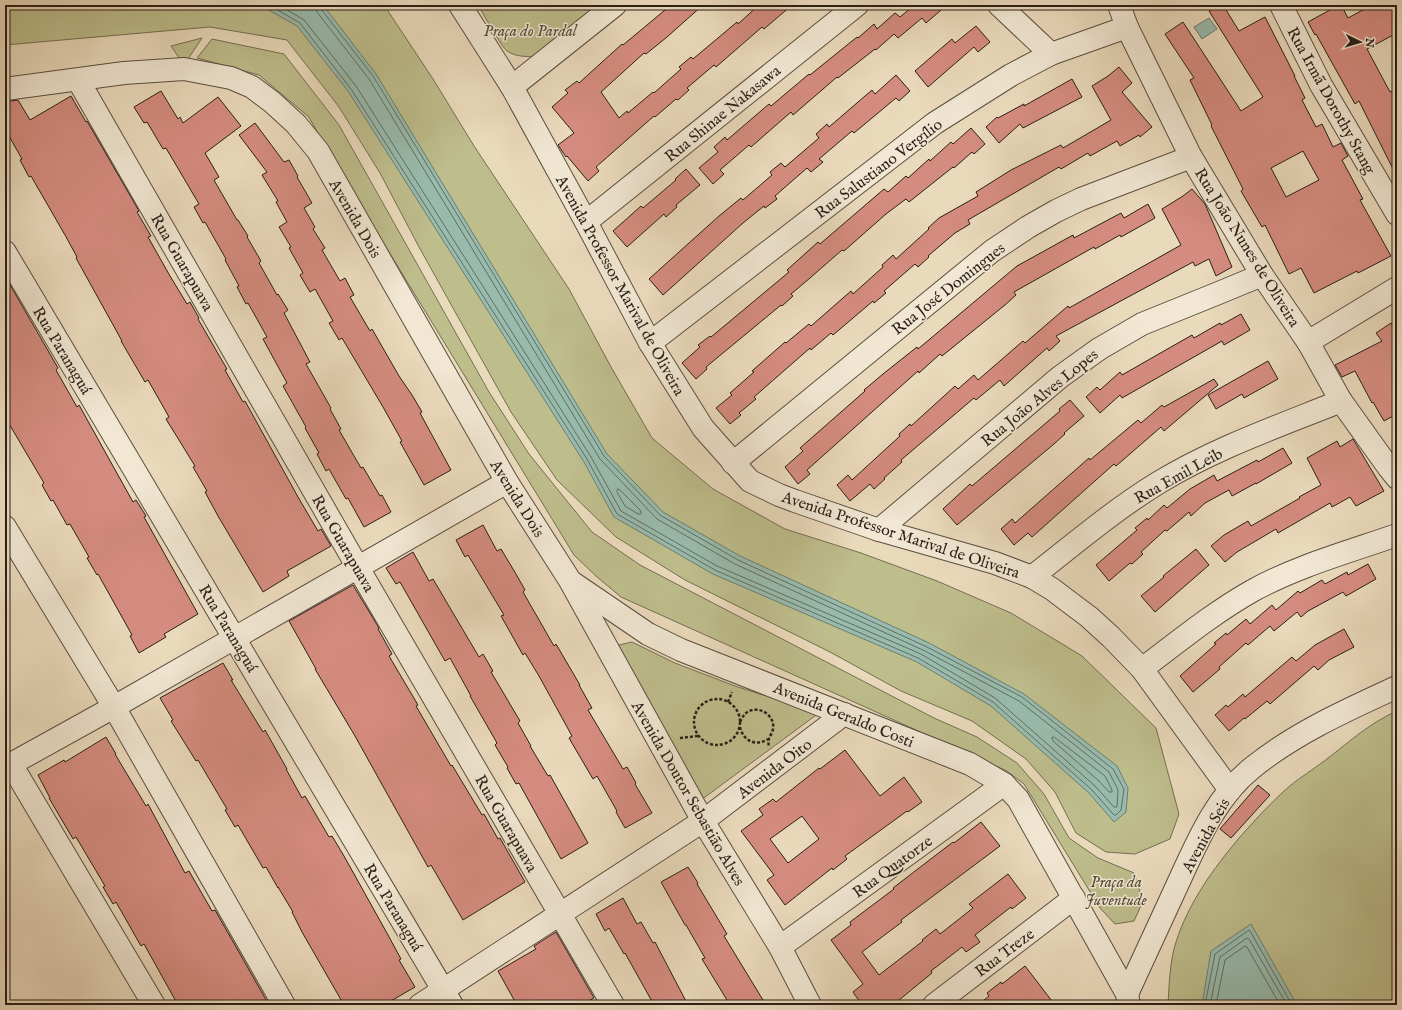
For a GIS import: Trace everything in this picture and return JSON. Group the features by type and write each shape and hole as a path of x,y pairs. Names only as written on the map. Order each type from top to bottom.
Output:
{"street":[{"name":"Avenida Professor Marival de Oliveira","path":"460,5 512,87 586,222 650,344 703,428 732,463 750,481 778,495 879,530 995,563 1032,577 1052,589 1090,617 1111,636 1142,669 1230,790"},
{"path":"512,87 615,5"},
{"name":"Rua Shinae Nakasawa","path":"586,222 857,5"},
{"path":"999,5 1051,54"},
{"name":"Rua João Nunes de Oliveira","path":"1119,5 1127,27 1191,158 1262,275 1308,342 1341,401 1397,478"},
{"name":"Rua Irmã Dorothy Stang","path":"1281,5 1321,85 1397,214"},
{"name":"Rua Salustiano Vergílio","path":"650,344 935,123 1011,75 1051,54 1127,27"},
{"name":"Avenida Dois","path":"5,89 124,73 184,69 231,78 252,87 272,102 296,124 318,151 507,482 569,579"},
{"name":"Rua Guarapuava","path":"78,80 357,566 613,1005"},
{"name":"Rua José Domingues","path":"732,463 992,251 1028,227 1075,202 1191,158"},
{"name":"Rua Paranaguá","path":"5,252 448,998"},
{"name":"Rua João Alves Lopes","path":"879,530 1060,377 1099,349 1142,324 1262,275"},
{"path":"1308,342 1397,288"},
{"name":"Rua Emil Leib","path":"1032,577 1134,498 1159,482 1185,468 1262,432 1341,401"},
{"path":"154,1005 11,764 114,707 357,566 507,482"},
{"path":"5,527 114,707 284,1005"},
{"path":"1142,669 1214,615 1252,591 1288,574 1397,535"},
{"name":"Avenida Geraldo Costi","path":"569,579 648,634 681,650 970,764 1004,784 1018,799 1074,898 1128,1000"},
{"name":"Avenida Doutor Sebastião Alves","path":"569,579 703,821 780,947 810,1005"},
{"name":"Avenida Seis","path":"1128,1000 1202,832 1230,790 1251,768 1283,745 1331,718 1397,687"},
{"name":"Avenida Oito","path":"420,1005 448,998 560,914 703,821 844,714"},
{"name":"Rua Quatorze","path":"780,947 1004,784"},
{"name":"Rua Treze","path":"934,1005 1074,898"}],"path":[{"path":"728,702 735,686"},
{"path":"740,722 737,710 728,702 720,699 713,699 700,707 694,721 698,736 710,744 717,745 724,744 736,736 739,730 740,722 742,717 751,710 763,710 771,718 773,729 771,735 764,742 753,743 744,737 740,728 740,722"},
{"path":"675,739 698,736"}],"green space":[{"path":"5,5 384,5 433,79 474,146 569,289 611,367 652,438 713,489 785,529 861,553 937,581 1011,613 1082,656 1156,728 1179,814 1170,839 1135,854 1106,852 1076,833 1055,792 1026,759 972,721 901,691 830,652 685,580 616,537 557,480 511,412 419,247 380,173 339,107 287,40 210,27 5,45"},
{"name":"Praça do Pardal","path":"478,5 607,5 538,56 522,56 507,51"},
{"path":"202,38 184,65 171,46"},
{"name":"Praça da Juventude","path":"212,39 284,54 339,125 489,392 529,454 592,532 640,565 934,718 977,737 1017,763 1044,794 1069,838 1098,858 1134,873 1143,901 1134,921 1115,924 1100,908 1024,784 1007,771 621,597 574,555 331,157 309,117 259,75 197,58"},
{"path":"632,642 675,663 735,686 819,713 701,800 620,661 619,645"},
{"path":"1397,711 1397,1005 1168,1005 1171,965 1181,927 1203,886 1220,861 1258,817 1291,785 1358,734"}],"water":[{"path":"260,5 323,5 376,74 607,454 663,512 740,556 929,643 1024,694 1117,766 1128,788 1126,812 1114,822 1089,793 991,706 917,662 713,574 614,517 584,462 348,91 297,26"},
{"path":"1209,18 1217,29 1202,39 1194,27"},
{"path":"1251,924 1297,1005 1202,1005 1211,951"}],"building":[{"path":"671,5 703,5 667,37 646,54 644,53 601,92 619,118 627,111 628,113 653,92 654,93 681,69 679,67 691,57 693,59 737,22 738,24 759,5 792,5 764,29 762,27 716,67 714,65 687,88 689,90 678,100 676,99 655,117 654,116 596,167 599,171 588,181 567,156 566,157 558,145 574,133 552,107 568,93 565,90 577,81 579,83 622,44 623,45"},
{"path":"911,5 947,5 926,23 922,18 898,38 894,34 876,50 875,49 838,78 837,77 793,115 791,112 751,147 749,145 720,170 724,174 713,184 699,168 718,152 714,147 725,137 727,140 769,104 771,106 809,74 810,75 874,24 877,29 895,13 900,17 912,7"},
{"path":"1223,5 1239,31 1265,17 1295,76 1305,98 1302,100 1316,127 1322,124 1333,147 1341,143 1348,156 1342,160 1363,199 1360,200 1391,256 1358,273 1357,271 1314,293 1301,268 1289,274 1265,225 1262,227 1241,191 1243,189 1211,126 1212,125 1190,80 1194,78 1165,34 1183,22 1241,111 1263,97 1209,11","holes":["1303,151 1319,180 1286,197 1271,168"]},
{"path":"1341,5 1348,18 1372,5 1397,5 1397,33 1367,49 1390,92 1397,88 1397,177 1359,101 1355,104 1308,22"},
{"path":"976,26 990,42 978,52 974,47 928,87 915,71 952,39 955,43"},
{"path":"1119,67 1132,83 1122,92 1152,127 1140,137 1139,135 1120,146 1117,141 1090,156 1088,153 1061,169 1059,167 968,220 970,224 955,233 928,256 929,257 918,267 915,264 884,291 886,293 874,303 873,301 833,335 831,333 811,350 810,348 754,397 756,399 739,413 741,415 730,424 716,408 732,395 730,393 754,372 752,371 785,342 786,343 809,324 811,326 851,291 853,294 883,267 882,265 893,255 896,259 939,218 978,196 976,192 1011,170 1061,145 1063,148 1111,120 1092,86"},
{"path":"896,75 910,91 899,101 896,98 854,133 852,131 819,159 823,162 811,172 807,168 775,196 777,199 765,208 764,206 743,223 663,295 649,279 719,216 741,198 743,200 772,175 770,172 781,163 785,167 819,138 816,134 827,124 829,127 872,90 875,94"},
{"path":"1072,79 1082,97 1023,128 1020,124 999,143 986,127 997,117 998,118 1024,104 1024,106"},
{"path":"161,91 178,119 180,117 183,123 218,97 241,126 205,153 219,177 214,180 248,236 247,237 261,261 259,263 277,295 278,294 288,310 284,313 310,362 306,364 331,408 330,409 341,429 339,430 361,468 363,467 380,496 382,495 391,512 364,527 348,498 346,499 329,469 326,471 317,454 319,453 283,386 287,383 263,339 267,337 248,303 246,304 237,287 239,286 225,260 226,259 205,222 203,223 194,207 199,204 166,148 163,149 147,122 144,123 134,107"},
{"path":"71,96 139,211 137,212 151,236 148,237 170,276 187,304 190,302 199,318 198,319 227,369 225,370 243,402 245,401 318,531 321,529 331,546 287,571 289,576 263,592 205,492 207,491 193,467 195,466 166,419 169,417 148,380 145,382 121,341 65,235 31,176 29,177 20,160 22,159 5,129 5,104 11,101 18,100 30,120"},
{"path":"255,123 284,162 289,160 312,203 304,208 315,227 313,229 325,248 322,250 340,281 345,278 354,295 350,297 370,331 372,329 422,412 420,413 451,470 424,485 400,442 402,441 383,407 342,338 339,340 329,323 333,321 315,289 310,292 300,275 303,273 289,248 291,247 279,227 287,222 276,202 278,201 262,175 267,172 239,135"},
{"path":"971,128 985,144 974,154 972,152 954,168 953,167 909,202 906,199 886,214 844,251 842,250 791,294 793,296 782,306 781,305 706,367 707,369 696,379 682,363 700,347 698,345 710,336 711,337 789,272 787,270 818,242 820,244 884,189 888,192 906,176 908,178 929,159 930,161 951,142 953,144"},
{"path":"686,169 700,185 676,205 677,207 666,217 664,214 627,247 613,231 641,206 643,208 676,180 675,179"},
{"path":"1192,189 1205,204 1232,267 1216,276 1209,259 1195,266 1193,262 1056,336 1060,341 1049,351 1047,348 1004,386 1000,380 976,400 974,398 901,460 902,462 874,489 870,484 850,501 837,485 848,475 852,480 900,436 899,434 910,424 911,426 955,386 958,389 974,375 978,380 1023,341 1025,343 1068,306 1069,308 1181,245 1162,209"},
{"path":"1148,204 1155,218 1121,237 1120,235 1095,249 1094,247 1014,292 1016,295 1005,305 942,356 940,354 919,373 918,371 807,470 810,474 798,484 785,467 803,451 800,448 865,391 864,390 917,347 918,349 1017,266 1073,235 1074,238 1121,213 1124,218"},
{"path":"5,276 58,368 56,370 77,407 79,405 133,502 136,500 146,516 144,517 198,614 164,634 166,637 139,653 130,636 132,635 98,574 97,575 87,558 89,557 70,524 67,525 53,500 51,501 42,485 44,483 5,417"},
{"path":"1241,314 1250,330 1224,345 1222,341 1122,398 1120,395 1100,413 1086,397 1097,387 1100,390 1120,372 1122,375 1192,335 1194,338 1220,323 1221,325"},
{"path":"1391,323 1397,332 1397,414 1384,421 1373,402 1372,403 1355,371 1342,377 1335,365 1382,341 1376,333"},
{"path":"1268,361 1278,379 1244,398 1242,394 1216,409 1208,395"},
{"path":"1214,379 1218,385 1164,431 1161,427 1116,466 1114,464 1032,537 1028,533 1014,545 1001,529 1012,519 1015,523 1089,458 1090,460 1138,420 1141,423 1162,405 1164,407"},
{"path":"1070,400 1084,416 1064,433 1065,434 1054,444 957,525 943,509 970,484 972,486 1060,411 1059,409"},
{"path":"1353,439 1384,491 1356,506 1350,497 1332,507 1330,503 1278,533 1276,529 1237,552 1225,562 1211,546 1224,535 1248,521 1251,526 1321,485 1307,458 1337,441 1340,447"},
{"path":"1283,448 1292,463 1232,496 1229,490 1205,503 1191,516 1189,512 1167,531 1165,530 1141,552 1143,554 1132,564 1130,563 1109,581 1096,565 1137,530 1135,528 1147,518 1148,520 1164,505 1167,508 1190,489 1214,475 1217,481 1257,460 1258,462"},
{"path":"483,525 497,551 501,549 516,574 525,590 523,592 554,646 556,644 580,685 592,708 588,710 623,769 627,767 652,813 625,828 597,776 593,779 569,738 572,736 539,676 525,653 523,655 501,616 504,615 468,555 465,557 456,540"},
{"path":"1196,549 1209,565 1155,612 1141,596"},
{"path":"413,552 429,581 433,579 479,657 483,654 493,671 491,672 520,721 518,723 530,746 548,776 550,775 588,843 561,859 519,783 516,784 507,768 508,767 495,745 497,743 450,658 445,661 400,582 396,584 386,568"},
{"path":"1368,564 1376,579 1346,596 1343,592 1308,611 1301,617 1297,612 1274,631 1270,626 1248,645 1246,643 1219,667 1220,669 1193,692 1180,676 1216,644 1214,643 1226,633 1227,635 1246,619 1250,624 1272,605 1276,610 1298,591 1300,593 1322,580 1325,584 1347,572 1348,575"},
{"path":"353,585 379,628 378,629 392,654 389,656 418,705 416,706 482,815 484,814 498,839 500,838 525,882 463,920 431,865 428,867 289,621"},
{"path":"1344,629 1354,647 1329,660 1318,670 1314,666 1270,704 1267,701 1229,731 1215,715 1226,705 1228,707 1243,694 1245,697 1292,657 1296,661 1315,645"},
{"path":"223,663 233,680 231,680 263,732 265,730 302,798 305,796 329,837 332,836 344,856 401,959 399,960 415,987 384,1005 344,1005 302,932 293,912 266,867 263,868 238,825 235,827 225,810 227,809 198,760 196,761 171,721 173,720 160,698"},
{"path":"106,737 146,806 148,804 185,873 189,871 212,911 215,910 269,1005 178,1005 144,944 141,946 116,902 113,904 103,887 105,886 76,837 73,839 49,798 38,775 64,760 65,762"},
{"path":"845,750 880,796 904,777 922,802 908,812 907,811 845,856 847,859 833,870 832,868 785,905 767,880 774,875 741,831 763,815 759,809 773,799 776,802 819,768 820,769","holes":["802,816 819,839 788,863 770,839"]},
{"path":"1258,785 1270,795 1231,838 1220,829"},
{"path":"981,822 1000,846 901,920 902,922 862,952 879,975 936,929 940,934 973,908 969,904 1008,874 1026,898 1012,909 1011,907 975,935 980,942 966,952 962,947 931,971 932,973 893,1005 862,1005 853,992 863,984 831,940 851,925 850,922 894,889 893,888"},
{"path":"688,867 727,934 724,936 766,1005 730,1005 702,959 705,958 661,882"},
{"path":"623,898 637,924 641,922 653,943 655,942 688,1005 654,1005 609,928 605,931 596,914"},
{"path":"556,932 594,998 581,1005 517,1005 498,971 536,949 534,946"},
{"path":"1025,966 1055,1005 978,1005 989,996 987,993 1001,982 1002,984"}]}
